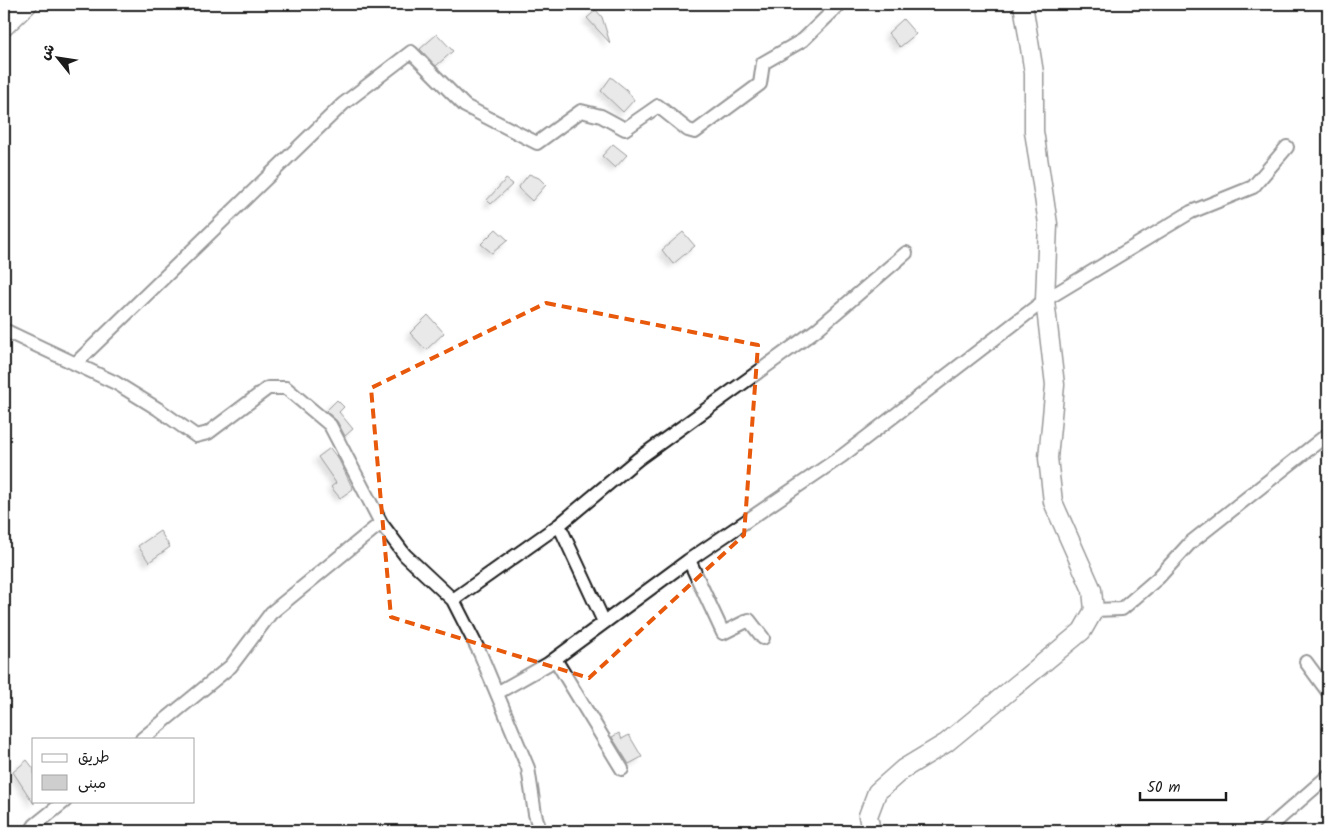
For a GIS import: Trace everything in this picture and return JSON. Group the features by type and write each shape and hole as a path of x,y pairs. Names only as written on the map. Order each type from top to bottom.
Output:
{"street":[{"path":"76,363 343,104 411,52 465,106 537,143 581,111 601,116 625,129 658,106 688,130 695,132 760,84 763,63 803,40 840,4"},
{"path":"871,831 868,816 877,792 903,769 946,743 1082,630 1094,610 1092,590 1053,502 1048,458 1056,385 1045,300 1048,224 1034,131 1034,73 1023,4"},
{"path":"4,27 15,5"},
{"path":"497,693 555,659 688,560 842,456 1045,300 1191,212 1253,187 1286,147"},
{"path":"453,600 559,525 638,459 816,330 906,252"},
{"path":"4,330 116,383 158,409 196,436 208,433 268,388 286,388 330,425 381,523 405,555 453,600 497,693 528,768 535,814 540,831"},
{"path":"1094,610 1122,609 1158,578 1190,543 1328,434"},
{"path":"143,738 231,666 271,613 381,523"},
{"path":"559,525 604,622"},
{"path":"688,560 723,633 750,620 763,638"},
{"path":"555,659 622,769"},
{"path":"1306,662 1328,692"},
{"path":"1265,831 1328,776"},
{"path":"31,831 35,825 64,802"}],"highlighted area":[{"path":"546,303 758,345 744,535 589,678 391,617 371,388"}],"building":[{"path":"596,10 602,17 610,43 587,18"},
{"path":"903,19 916,34 900,47 888,33"},
{"path":"437,34 453,51 436,66 420,49"},
{"path":"611,77 627,90 634,100 623,112 601,91"},
{"path":"613,144 627,155 615,168 602,156"},
{"path":"529,174 539,178 546,185 532,201 518,188"},
{"path":"506,179 513,184 491,204 487,200"},
{"path":"496,229 508,240 492,253 481,244"},
{"path":"683,232 695,246 673,264 662,250"},
{"path":"428,315 444,333 426,350 410,333"},
{"path":"337,400 344,407 339,412 353,429 345,436 337,421 326,411"},
{"path":"330,448 339,460 353,489 340,498 331,487 336,483 318,457"},
{"path":"160,531 170,547 149,562 138,546"},
{"path":"619,733 622,739 629,735 642,757 629,764 612,737"},
{"path":"27,760 32,766 32,801 13,772"}]}
